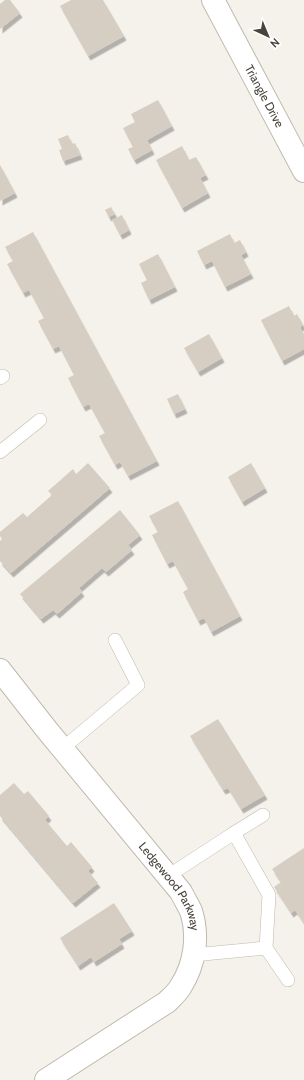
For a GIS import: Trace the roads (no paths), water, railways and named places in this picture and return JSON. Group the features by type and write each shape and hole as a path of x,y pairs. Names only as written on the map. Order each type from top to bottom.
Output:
{"street":[{"name":"Triangle Drive","path":"213,0 304,171"},
{"name":"Ledgewood Parkway","path":"0,670 62,749 181,892 191,911 195,928 195,945 191,969 181,987 167,1002 46,1080"}],"lane":[{"path":"0,452 40,420"},
{"path":"62,749 138,685 115,640"},
{"path":"168,876 263,815"},
{"path":"234,833 269,895 266,948 288,980"},
{"path":"193,955 266,948"}]}
